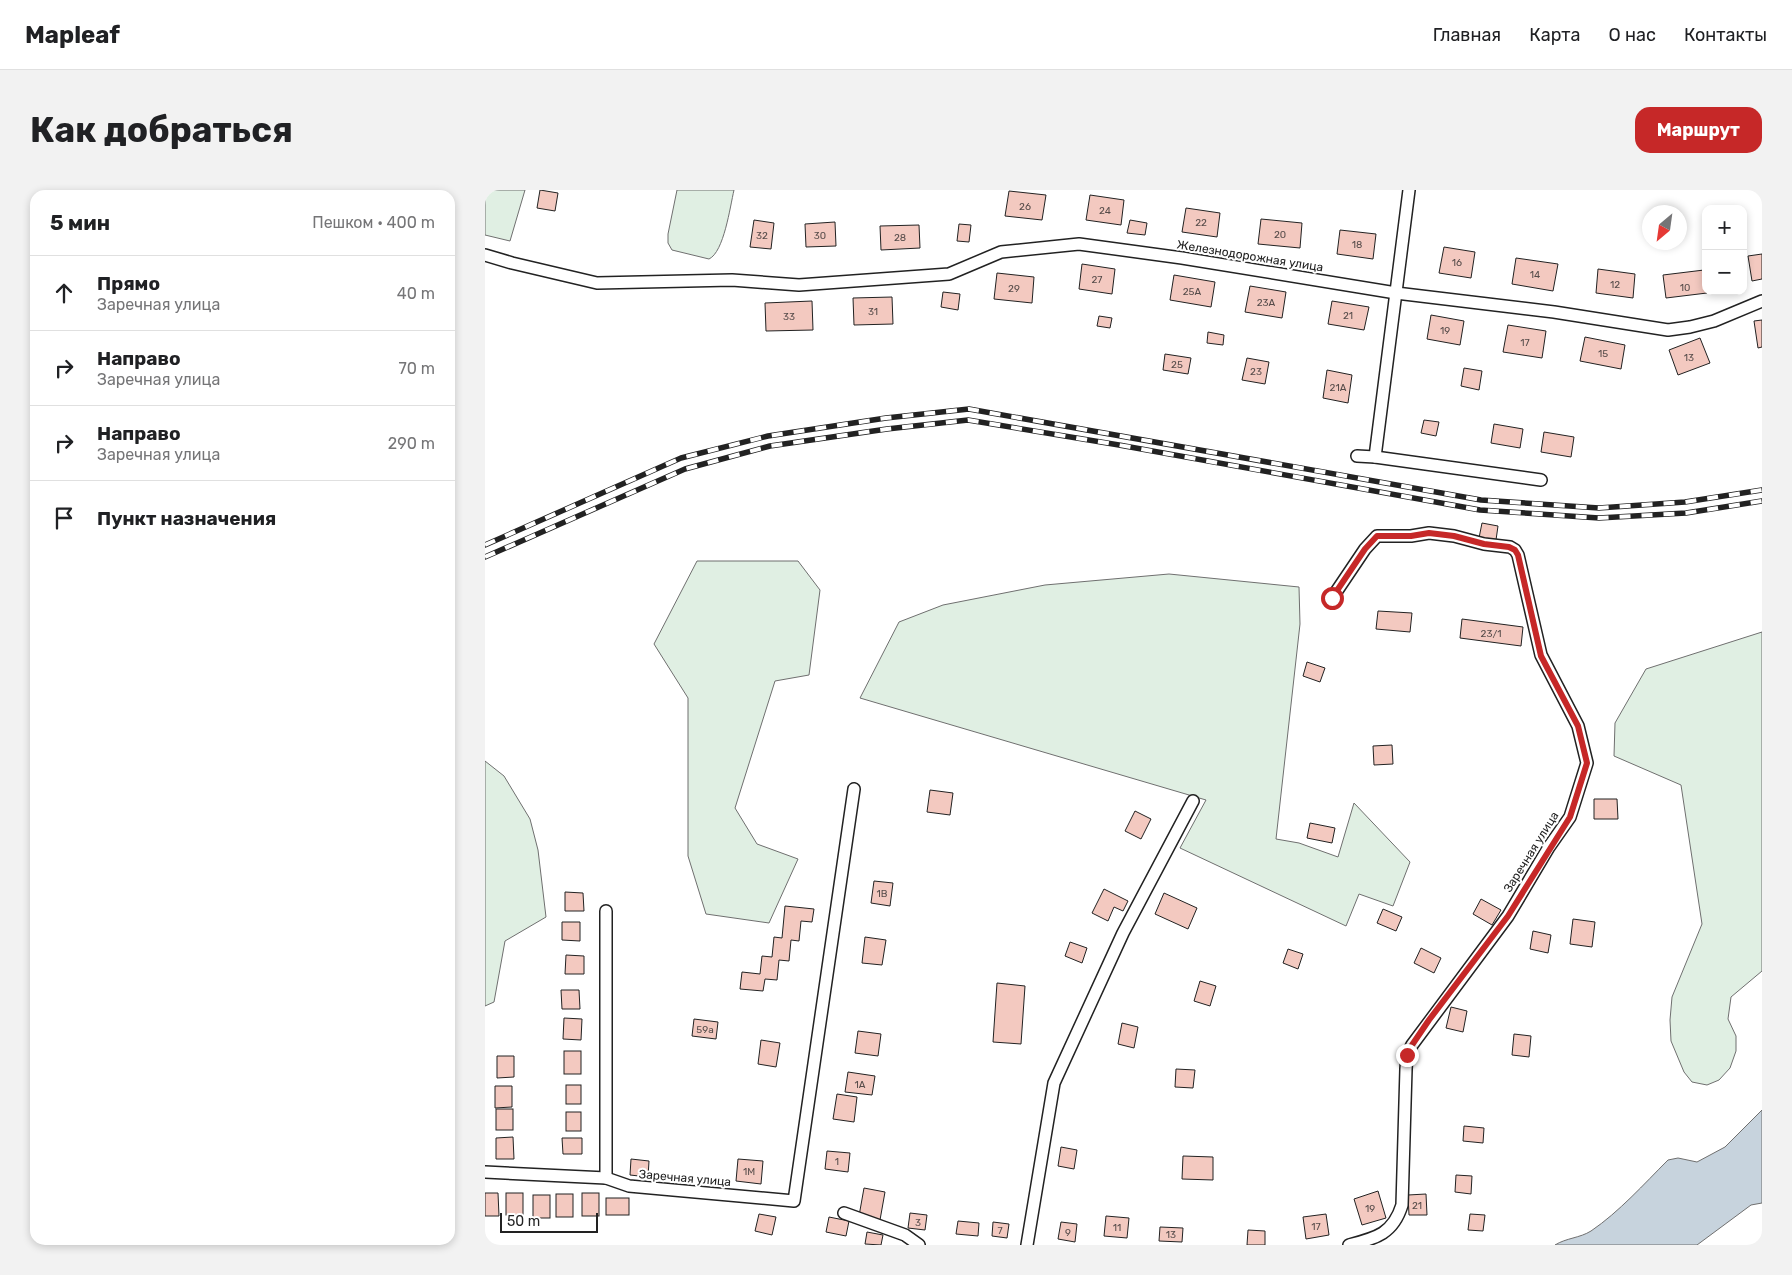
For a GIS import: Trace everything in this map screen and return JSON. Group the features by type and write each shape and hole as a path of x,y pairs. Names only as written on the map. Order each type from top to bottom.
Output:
{"street":[{"path":"1375,456 1409,190"},
{"name":"Железнодорожная улица","path":"485,255 597,283 732,280 799,285 949,274 1001,252 1079,244 1182,258 1396,293 1554,312 1668,330 1714,321 1762,301"},
{"path":"1357,456 1375,456 1541,480"},
{"name":"Заречная улица","path":"1332,598 1365,549 1377,536 1411,536 1429,533 1454,536 1484,544 1509,547 1515,550 1518,555 1541,656 1578,726 1587,763 1570,817 1508,916 1412,1045 1407,1055 1402,1205 1399,1215 1389,1229 1380,1236 1349,1245"},
{"name":"Заречная улица","path":"485,1172 606,1178 629,1186 794,1202 854,790"},
{"path":"1027,1245 1054,1083 1123,933 1193,801"},
{"path":"606,1178 607,910"},
{"path":"844,1213 905,1235 919,1245"}],"green space":[{"path":"485,190 525,190 510,241 485,235"},
{"path":"677,190 734,190 719,248 709,259 672,250 668,243 668,234"},
{"path":"697,561 798,561 820,590 809,675 775,681 735,808 757,844 798,859 769,923 706,914 688,856 688,698 654,644"},
{"path":"1169,574 1299,587 1300,624 1276,839 1299,843 1338,857 1354,803 1410,862 1393,906 1359,894 1346,926 1180,848 1206,800 860,698 899,622 943,605 1045,585"},
{"path":"1762,632 1762,971 1731,997 1728,1019 1736,1036 1736,1051 1730,1068 1719,1080 1707,1085 1692,1082 1684,1072 1671,1041 1672,997 1702,924 1681,785 1614,756 1615,723 1646,669"},
{"path":"485,761 504,776 530,819 538,850 546,917 505,941 494,1002 485,1006"}],"shaded area":[{"path":"1762,1110 1762,1203 1751,1205 1697,1245 1555,1245 1591,1231 1631,1197 1668,1160 1678,1158 1697,1162 1725,1147"}],"building":[{"path":"540,190 558,193 555,211 537,208"},
{"path":"1009,191 1046,195 1042,220 1005,216"},
{"path":"1090,195 1124,200 1121,225 1086,220"},
{"path":"1186,208 1220,213 1217,237 1182,232"},
{"path":"1261,219 1302,223 1300,248 1258,244"},
{"path":"754,220 774,223 771,249 750,247"},
{"path":"1130,220 1147,223 1145,235 1127,233"},
{"path":"835,222 836,246 806,247 805,224"},
{"path":"959,224 971,225 969,242 957,241"},
{"path":"919,225 920,248 881,250 880,226"},
{"path":"1340,230 1376,234 1373,259 1337,254"},
{"path":"1444,247 1475,252 1471,278 1439,273"},
{"path":"1762,254 1762,279 1752,281 1748,256"},
{"path":"1516,258 1558,264 1553,291 1512,284"},
{"path":"1082,264 1115,269 1112,294 1079,289"},
{"path":"1598,269 1635,274 1633,298 1596,293"},
{"path":"1702,270 1702,294 1666,298 1663,275"},
{"path":"997,273 1034,277 1032,303 994,299"},
{"path":"1174,275 1215,282 1211,307 1170,300"},
{"path":"1250,286 1286,292 1282,318 1245,312"},
{"path":"943,292 960,294 958,310 941,307"},
{"path":"892,297 893,324 854,325 853,298"},
{"path":"812,301 813,330 766,331 765,303"},
{"path":"1332,301 1369,307 1364,330 1328,324"},
{"path":"1431,315 1464,321 1460,345 1427,339"},
{"path":"1099,316 1112,318 1110,328 1097,326"},
{"path":"1762,320 1762,347 1758,348 1754,321"},
{"path":"1508,325 1546,331 1542,358 1503,352"},
{"path":"1208,332 1224,335 1223,345 1207,343"},
{"path":"1585,337 1625,345 1621,369 1580,361"},
{"path":"1700,338 1710,363 1678,375 1669,350"},
{"path":"1165,354 1191,358 1188,374 1163,370"},
{"path":"1247,358 1269,362 1265,384 1242,380"},
{"path":"1464,368 1482,371 1479,390 1461,386"},
{"path":"1327,370 1352,375 1348,403 1323,398"},
{"path":"1424,420 1439,422 1436,436 1421,433"},
{"path":"1494,424 1523,429 1520,448 1491,443"},
{"path":"1544,432 1574,437 1571,457 1541,452"},
{"path":"1482,523 1498,526 1496,540 1479,538"},
{"path":"1378,611 1412,613 1410,632 1376,629"},
{"path":"1462,619 1523,627 1521,646 1460,638"},
{"path":"1307,662 1325,668 1320,682 1303,676"},
{"path":"1392,745 1393,764 1374,765 1373,746"},
{"path":"930,790 953,793 950,815 927,812"},
{"path":"1594,799 1617,799 1618,819 1594,819"},
{"path":"1135,811 1151,819 1141,839 1125,831"},
{"path":"1310,823 1335,828 1332,843 1307,838"},
{"path":"874,881 893,883 890,906 871,903"},
{"path":"1104,889 1128,901 1123,911 1114,907 1108,921 1092,913"},
{"path":"565,892 583,893 584,911 565,911"},
{"path":"1164,893 1197,908 1188,929 1155,914"},
{"path":"1481,899 1501,910 1492,925 1473,914"},
{"path":"785,906 814,909 812,922 801,921 799,941 791,940 789,961 779,960 777,980 765,979 763,991 740,989 742,972 760,974 762,956 772,957 774,937 782,938"},
{"path":"1383,909 1402,917 1396,931 1377,923"},
{"path":"1573,919 1595,922 1592,947 1570,944"},
{"path":"562,922 580,922 580,941 562,940"},
{"path":"1533,931 1551,935 1548,953 1530,949"},
{"path":"865,937 886,940 882,965 862,963"},
{"path":"1070,942 1087,948 1082,963 1065,956"},
{"path":"1421,948 1441,958 1434,973 1414,963"},
{"path":"1288,949 1303,954 1298,969 1283,963"},
{"path":"566,955 584,956 584,974 565,974"},
{"path":"1200,981 1216,986 1210,1006 1194,1001"},
{"path":"997,983 1025,986 1021,1044 993,1042"},
{"path":"561,990 579,990 580,1009 562,1009"},
{"path":"1451,1007 1467,1011 1463,1032 1446,1028"},
{"path":"564,1018 582,1019 581,1040 563,1039"},
{"path":"694,1019 718,1022 716,1039 692,1036"},
{"path":"1122,1023 1138,1027 1134,1048 1118,1044"},
{"path":"858,1031 881,1034 878,1056 855,1053"},
{"path":"1514,1034 1531,1036 1529,1057 1512,1055"},
{"path":"761,1040 780,1043 776,1067 758,1064"},
{"path":"564,1051 581,1051 581,1074 564,1074"},
{"path":"497,1056 514,1056 514,1077 497,1078"},
{"path":"1176,1069 1195,1070 1193,1088 1175,1087"},
{"path":"848,1072 875,1076 872,1095 845,1092"},
{"path":"566,1085 581,1085 581,1104 566,1104"},
{"path":"495,1086 512,1086 512,1107 495,1108"},
{"path":"837,1094 857,1097 854,1122 833,1119"},
{"path":"496,1109 513,1109 513,1130 496,1130"},
{"path":"566,1112 581,1112 581,1131 566,1131"},
{"path":"1464,1126 1484,1128 1483,1143 1463,1141"},
{"path":"513,1137 514,1159 496,1159 496,1138"},
{"path":"562,1138 582,1138 582,1154 563,1154"},
{"path":"1061,1147 1077,1150 1074,1169 1058,1166"},
{"path":"827,1151 850,1153 848,1172 825,1169"},
{"path":"1183,1156 1213,1157 1213,1180 1182,1179"},
{"path":"631,1159 649,1161 648,1177 630,1175"},
{"path":"738,1159 763,1161 761,1184 736,1181"},
{"path":"1456,1175 1472,1176 1471,1194 1455,1192"},
{"path":"864,1188 885,1192 880,1220 859,1216"},
{"path":"1378,1191 1386,1218 1362,1225 1354,1199"},
{"path":"485,1193 498,1193 499,1216 485,1216"},
{"path":"506,1193 523,1193 523,1215 506,1215"},
{"path":"582,1193 599,1193 599,1216 582,1216"},
{"path":"556,1194 573,1194 573,1217 556,1217"},
{"path":"1426,1194 1427,1215 1409,1215 1408,1195"},
{"path":"533,1195 550,1195 550,1218 533,1218"},
{"path":"606,1198 629,1198 629,1215 606,1215"},
{"path":"910,1213 927,1215 925,1230 908,1228"},
{"path":"759,1214 776,1217 772,1235 755,1231"},
{"path":"1326,1214 1329,1235 1306,1239 1303,1217"},
{"path":"1470,1214 1485,1215 1483,1231 1468,1230"},
{"path":"1106,1216 1129,1218 1127,1238 1104,1236"},
{"path":"829,1217 849,1221 846,1236 826,1232"},
{"path":"958,1221 979,1223 978,1236 956,1234"},
{"path":"993,1222 1009,1224 1007,1238 992,1236"},
{"path":"1061,1222 1077,1224 1075,1242 1058,1239"},
{"path":"1160,1227 1183,1228 1182,1242 1159,1241"},
{"path":"1248,1230 1265,1231 1265,1245 1247,1245"},
{"path":"867,1232 883,1235 881,1245 865,1244"}],"railway":[{"path":"485,545 681,458 768,436 886,418 969,409 1481,500 1599,508 1685,502 1762,490"},
{"path":"485,557 685,469 770,446 887,429 968,420 1119,445 1480,510 1599,518 1686,513 1762,501"}],"route":[{"path":"1332,598 1365,549 1377,536 1411,536 1429,533 1454,536 1484,544 1509,547 1515,550 1518,555 1541,656 1578,726 1587,763 1570,817 1508,916 1429,1020 1407,1055"}]}
